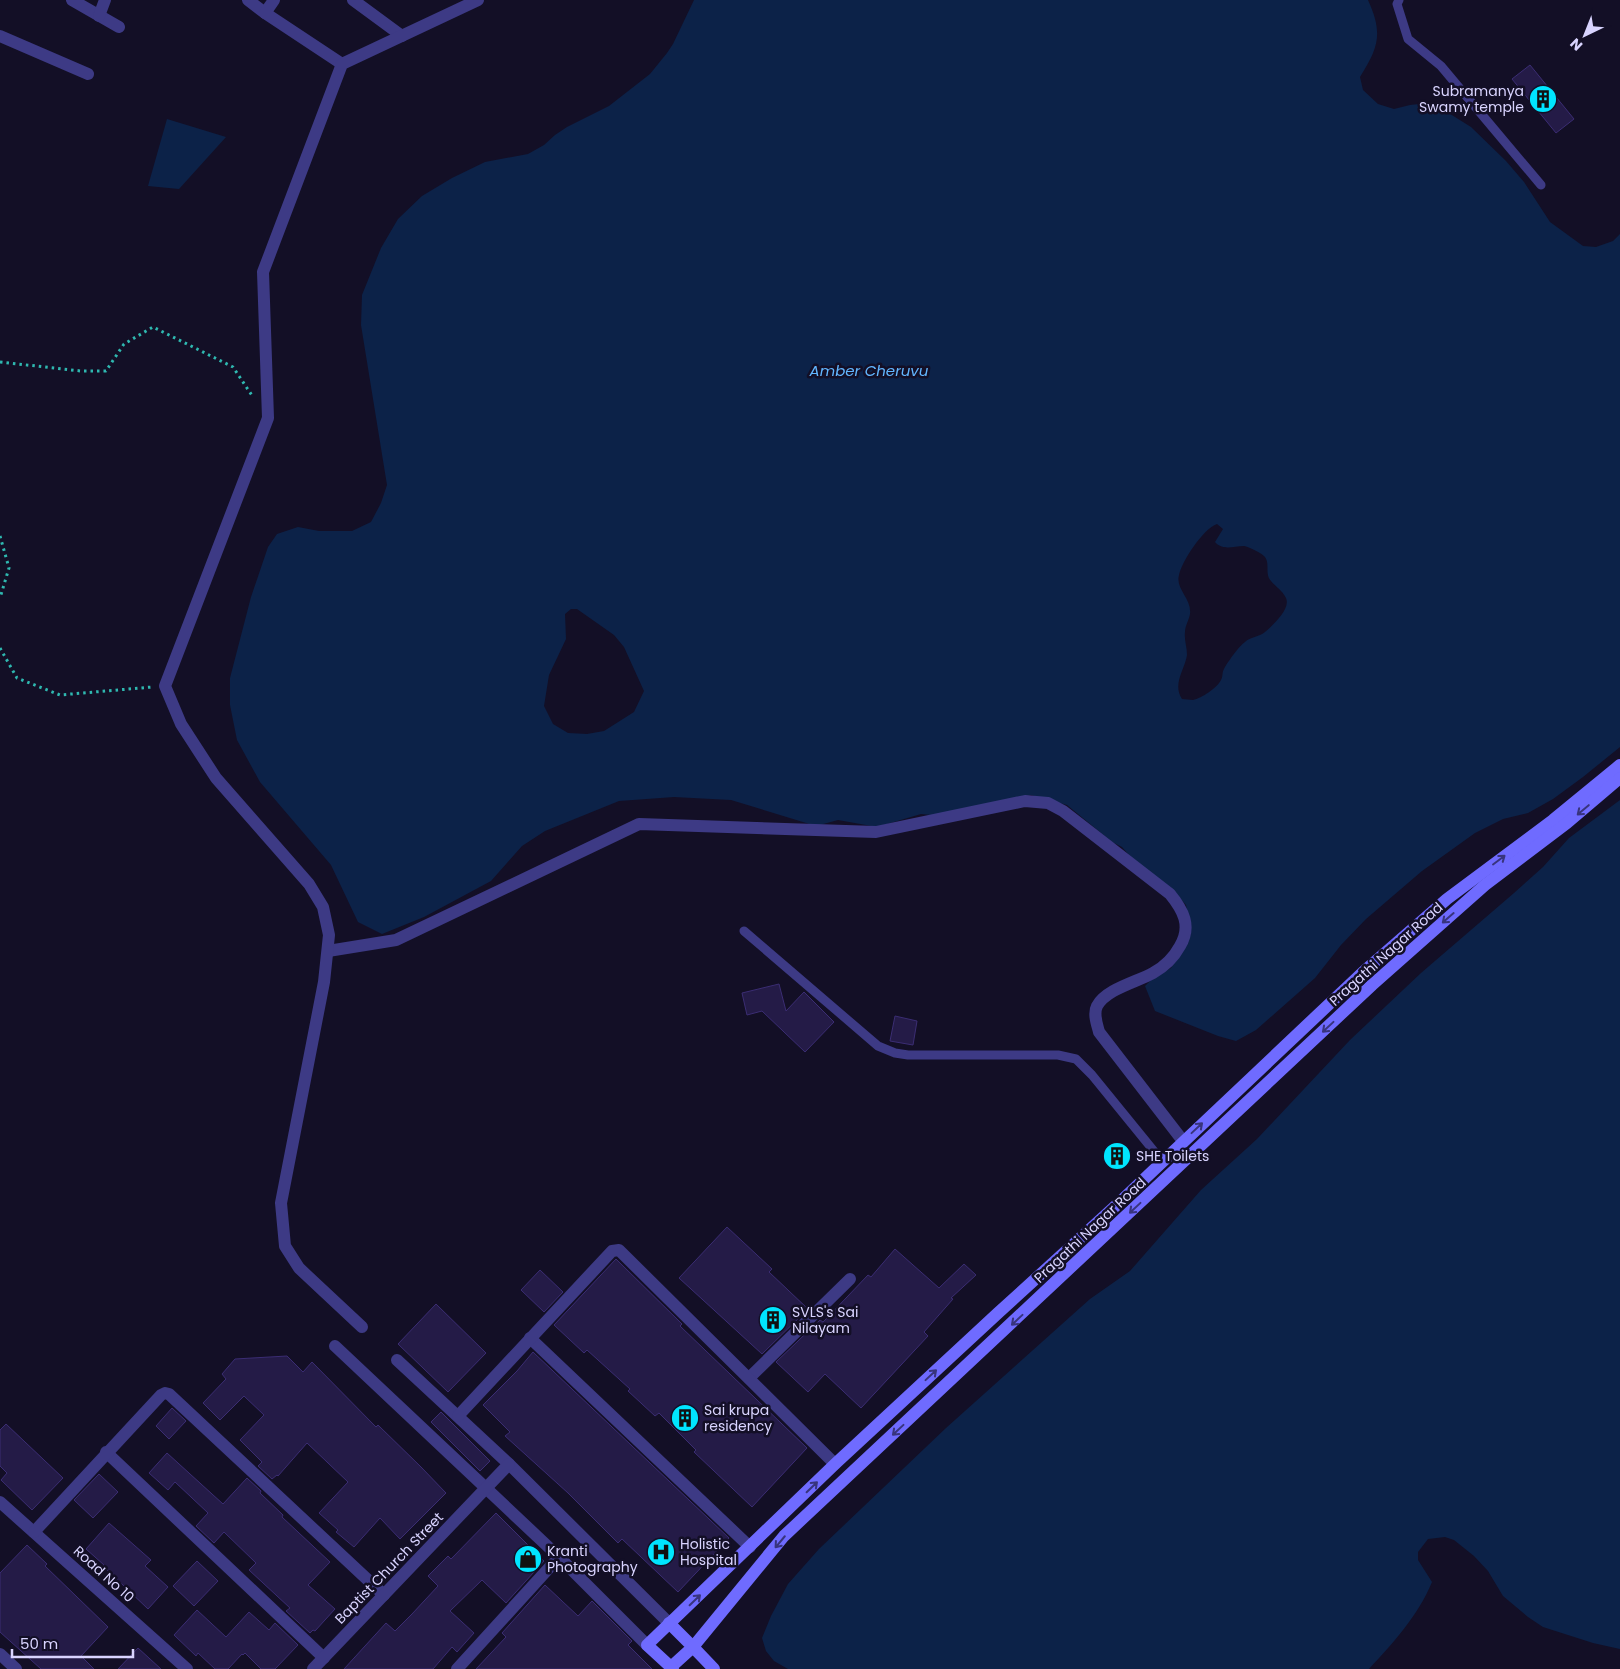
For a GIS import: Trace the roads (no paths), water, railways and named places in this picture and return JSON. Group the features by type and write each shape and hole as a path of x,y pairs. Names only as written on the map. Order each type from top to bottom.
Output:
{"main road":[{"name":"Pragathi Nagar Road","path":"647,1645 835,1464 998,1312 1121,1201 1362,973 1447,899 1552,820 1620,765"},
{"name":"Pragathi Nagar Road","path":"672,1668 693,1647 792,1529 1372,985 1485,886 1567,823 1620,778"},
{"path":"669,1623 714,1669"},
{"path":"647,1645 672,1668"}],"street":[{"path":"72,0 119,27"},
{"path":"100,16 105,0"},
{"path":"248,0 342,64"},
{"path":"265,13 274,0"},
{"path":"353,0 402,36"},
{"path":"362,1327 299,1268 285,1246 281,1203 324,982 329,936 323,907 309,884 216,778 181,724 165,686 268,418 262,272 342,64 478,0"},
{"path":"0,36 88,74"},
{"path":"328,951 396,940 639,824 876,832 1025,801 1048,803 1063,811 1170,894 1181,908 1185,923 1185,937 1177,952 1155,972 1103,998 1096,1008 1096,1021 1099,1032 1183,1141"},
{"path":"458,1416 612,1250 619,1250 835,1464"},
{"path":"749,1378 850,1279"},
{"path":"530,1338 750,1547"},
{"path":"335,1346 559,1557 647,1645"},
{"path":"397,1360 509,1464 669,1623"},
{"path":"34,1532 106,1452 161,1395 169,1394 384,1595"},
{"path":"106,1452 324,1658"},
{"name":"Baptist Church Street","path":"313,1669 509,1464"},
{"name":"Road No 10","path":"0,1502 187,1669"},
{"path":"463,1667 559,1557"},
{"path":"0,1654 16,1669"}],"lane":[{"path":"1399,0 1398,4 1408,40 1441,66 1542,185"},
{"path":"744,931 878,1046 895,1053 908,1055 1058,1056 1076,1059 1092,1075 1162,1161"}],"water":[{"name":"Amber Cheruvu","path":"694,0 1368,0 1376,22 1377,40 1371,57 1360,77 1363,90 1378,104 1394,109 1429,103 1471,127 1506,161 1524,182 1550,222 1583,246 1596,247 1613,241 1620,234 1620,747 1553,799 1528,813 1503,819 1475,833 1422,871 1366,919 1341,945 1315,978 1256,1030 1236,1041 1218,1036 1155,1011 1145,986 1151,980 1171,968 1191,934 1186,905 1122,847 1112,842 1067,805 1031,795 941,816 921,814 877,827 838,820 816,826 731,800 674,797 619,801 545,831 522,846 491,881 424,917 382,934 358,922 331,865 260,782 237,740 230,705 230,678 251,597 268,547 277,534 298,527 319,531 352,531 371,522 381,503 387,485 361,325 362,295 381,248 398,219 422,196 452,178 485,162 528,154 544,145 567,127 609,106 650,74 673,44","holes":["1217,524 1223,529 1215,542 1218,545 1225,547 1244,546 1264,556 1267,562 1269,578 1281,591 1287,602 1284,612 1265,632 1247,640 1233,655 1223,670 1221,680 1213,689 1197,699 1182,699 1178,688 1187,655 1185,635 1190,609 1178,580 1184,562 1194,546 1211,527","571,609 577,609 614,635 624,647 644,691 634,712 604,731 587,734 568,733 553,724 544,706 549,675 566,639 565,614"]},
{"path":"167,119 226,137 179,189 148,186"},
{"path":"1620,800 1620,1649 1593,1643 1543,1627 1503,1596 1488,1571 1474,1556 1454,1540 1445,1537 1428,1539 1418,1552 1418,1560 1432,1582 1412,1618 1369,1669 788,1669 774,1661 766,1651 762,1638 788,1584 819,1549 946,1428 1090,1299 1130,1271 1201,1190 1257,1139 1350,1040 1421,973 1543,867 1569,838"}],"place":[{"name":"Subramanya Swamy temple","path":"1543,99"},
{"name":"SHE Toilets","path":"1117,1156"},
{"name":"SVLS's Sai Nilayam","path":"773,1320"},
{"name":"Sai krupa residency","path":"685,1418"},
{"name":"Holistic Hospital","path":"661,1552"},
{"name":"Kranti Photography","path":"528,1559"}]}
